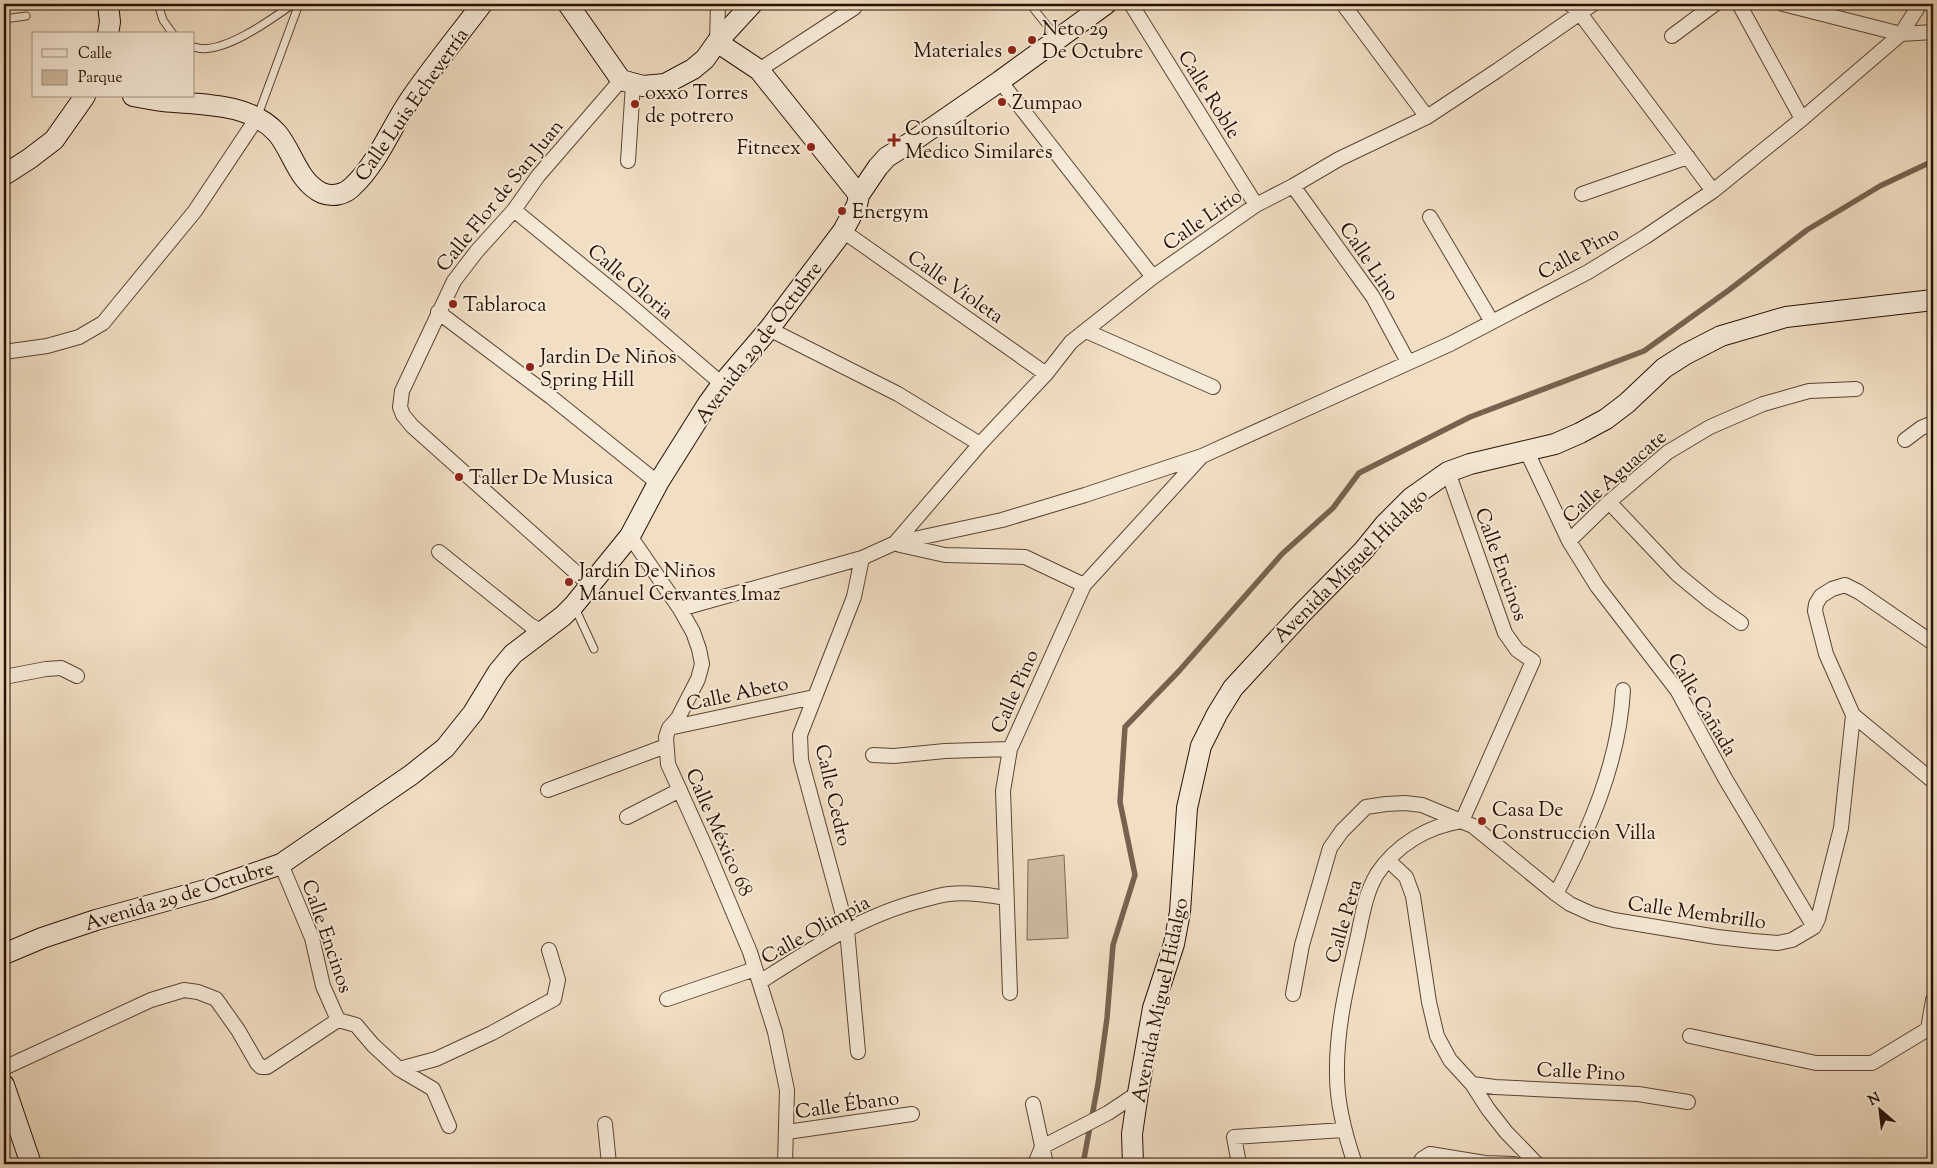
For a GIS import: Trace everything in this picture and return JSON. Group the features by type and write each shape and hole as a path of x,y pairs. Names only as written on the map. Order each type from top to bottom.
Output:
{"street":[{"path":"108,4 110,22 108,32"},
{"name":"Calle Luis Echeverría","path":"144,98 227,107 258,118 276,133 295,161 305,181 322,193 333,195 344,193 353,186 376,157 409,101 482,4"},
{"path":"568,4 627,82 628,161"},
{"path":"717,42 718,4"},
{"path":"627,82 653,86 676,80 705,59 717,42 752,4"},
{"name":"Avenida 29 de Octubre","path":"4,954 42,938 96,920 209,889 281,864 411,776 445,748 473,713 503,666 513,654 563,616 574,605 630,536 658,483 722,384 769,329 843,231 857,205 859,195 878,167 887,157 1000,81 1106,4"},
{"name":"Calle Roble","path":"1131,4 1256,205"},
{"path":"1343,4 1427,117"},
{"name":"Calle Lirio","path":"895,543 980,444 1046,374 1071,342 1153,277 1256,205 1339,159 1427,117 1498,70 1575,8 1592,4"},
{"path":"1672,36 1715,4"},
{"path":"1740,4 1802,119"},
{"path":"1783,4 1901,34 1933,32"},
{"name":"Calle Pino","path":"680,609 862,558 895,543 1002,520 1202,456 1450,344 1588,272 1645,237 1713,191 1802,119 1901,34 1920,4"},
{"path":"759,70 854,8"},
{"path":"1575,8 1713,191"},
{"path":"717,42 759,70 859,195"},
{"path":"1000,81 1153,277"},
{"name":"Calle Flor de San Juan","path":"591,586 412,426 403,416 400,408 402,391 454,281 476,251 514,210 538,176 627,82"},
{"path":"4,175 54,140 85,98"},
{"path":"4,352 48,346 79,337 103,323 195,212 258,118"},
{"path":"1582,194 1688,157"},
{"name":"Calle Lino","path":"1293,186 1373,298 1408,362"},
{"name":"Calle Gloria","path":"514,210 624,300 722,384"},
{"path":"1430,216 1492,322"},
{"name":"Calle Violeta","path":"843,231 1046,374"},
{"name":"Avenida Miguel Hidalgo","path":"1133,1164 1132,1134 1138,1093 1153,1008 1174,944 1180,912 1187,808 1201,746 1233,688 1304,610 1363,551 1385,524 1411,498 1448,472 1494,458 1527,452 1555,444 1606,419 1627,403 1664,368 1721,336 1786,317 1933,300"},
{"path":"438,312 551,397 658,483"},
{"path":"769,329 898,394 980,444"},
{"path":"1086,331 1213,387"},
{"name":"Calle Aguacate","path":"1569,541 1609,502 1668,452 1710,426 1763,404 1809,390 1856,389"},
{"path":"1905,440 1933,423"},
{"name":"Calle Cañada","path":"1527,452 1569,541 1597,586 1677,690 1726,780 1814,927"},
{"name":"Calle Pino","path":"1010,993 1003,791 1010,749 1084,585 1202,456"},
{"name":"Calle Encinos","path":"1448,472 1504,633 1517,650 1533,661 1462,821"},
{"path":"1609,502 1677,574 1711,602 1741,623"},
{"name":"Calle México 68","path":"630,536 680,609 693,632 702,664 698,679 689,697 678,718 669,728 666,737 668,764 735,916 758,976 775,1032 787,1090 785,1164"},
{"path":"895,543 945,555 1025,557 1084,585"},
{"path":"439,552 530,625 541,631"},
{"name":"Calle Cedro","path":"858,1052 847,930 801,760 800,735 854,597 862,558"},
{"path":"1933,643 1859,592 1844,585 1832,589 1821,596 1816,604 1815,611 1826,654 1853,715 1933,781"},
{"path":"4,677 61,668 77,676"},
{"path":"1556,894 1576,854 1604,785 1621,717 1623,690"},
{"name":"Calle Abeto","path":"669,728 814,697"},
{"path":"1814,927 1818,919 1841,828 1853,715"},
{"path":"548,790 666,746"},
{"path":"874,755 894,756 945,751 1010,749"},
{"path":"627,817 680,790"},
{"name":"Calle Membrillo","path":"1293,994 1302,945 1330,848 1342,831 1366,807 1386,804 1422,805 1473,826 1556,894 1570,904 1592,914 1614,920 1717,937 1778,943 1797,938 1814,927"},
{"name":"Calle Pera","path":"1355,1164 1344,1130 1337,1076 1340,1025 1345,992 1363,910 1377,875 1388,860 1418,835 1444,824 1462,821"},
{"path":"1388,860 1406,877 1413,896 1429,1002 1437,1036 1450,1060 1472,1084 1488,1109 1506,1132 1537,1164"},
{"name":"Calle Encinos","path":"281,864 312,938 323,986 338,1020"},
{"name":"Calle Olimpia","path":"667,999 758,976 800,957 847,930 907,904 947,894 975,893 1006,898"},
{"path":"399,1069 444,1055 492,1033 554,999 558,980 550,950"},
{"path":"4,1068 151,1000 184,990 198,992 216,999 238,1030 257,1063 261,1066 267,1067 338,1020 356,1025 373,1045 399,1069 433,1089 448,1126"},
{"path":"1690,1036 1816,1063 1872,1063 1928,1029 1933,1000"},
{"name":"Calle Pino","path":"1472,1084 1495,1087 1638,1094 1688,1102"},
{"path":"4,1085 31,1164"},
{"path":"1035,1164 1047,1145 1108,1113 1138,1093"},
{"path":"1033,1104 1047,1145 1046,1164"},
{"name":"Calle Ébano","path":"786,1132 912,1114"},
{"path":"605,1124 609,1164"},
{"path":"1239,1164 1234,1137 1344,1130"},
{"path":"1420,1164 1422,1159 1430,1154 1485,1163 1514,1164"}],"lane":[{"path":"158,4 163,20 172,32"},
{"path":"195,47 200,49 235,41 270,21 293,4"},
{"path":"258,118 299,4"},
{"path":"1030,4 1057,39"},
{"path":"4,19 26,16"},
{"path":"574,605 594,650"}],"green space":[{"path":"1064,855 1068,938 1027,940 1028,860"}],"waterway":[{"path":"1083,1164 1098,1084 1107,1018 1113,945 1135,875 1120,802 1125,727 1179,671 1282,554 1333,508 1359,473 1470,417 1644,351 1729,290 1807,230 1880,186 1933,161"}],"place":[{"name":"Neto 29 De Octubre","path":"1032,40"},
{"name":"Materiales","path":"1012,50"},
{"name":"Zumpao","path":"1002,102"},
{"name":"oxxo Torres de potrero","path":"635,104"},
{"name":"Consultorio Medico Similares","path":"894,140"},
{"name":"Fitneex","path":"811,147"},
{"name":"Energym","path":"842,211"},
{"name":"Tablaroca","path":"453,304"},
{"name":"Jardin De Niños Spring Hill","path":"530,367"},
{"name":"Taller De Musica","path":"459,477"},
{"name":"Jardin De Niños Manuel Cervantes Imaz","path":"569,582"},
{"name":"Casa De Construccion Villa","path":"1482,821"}]}
